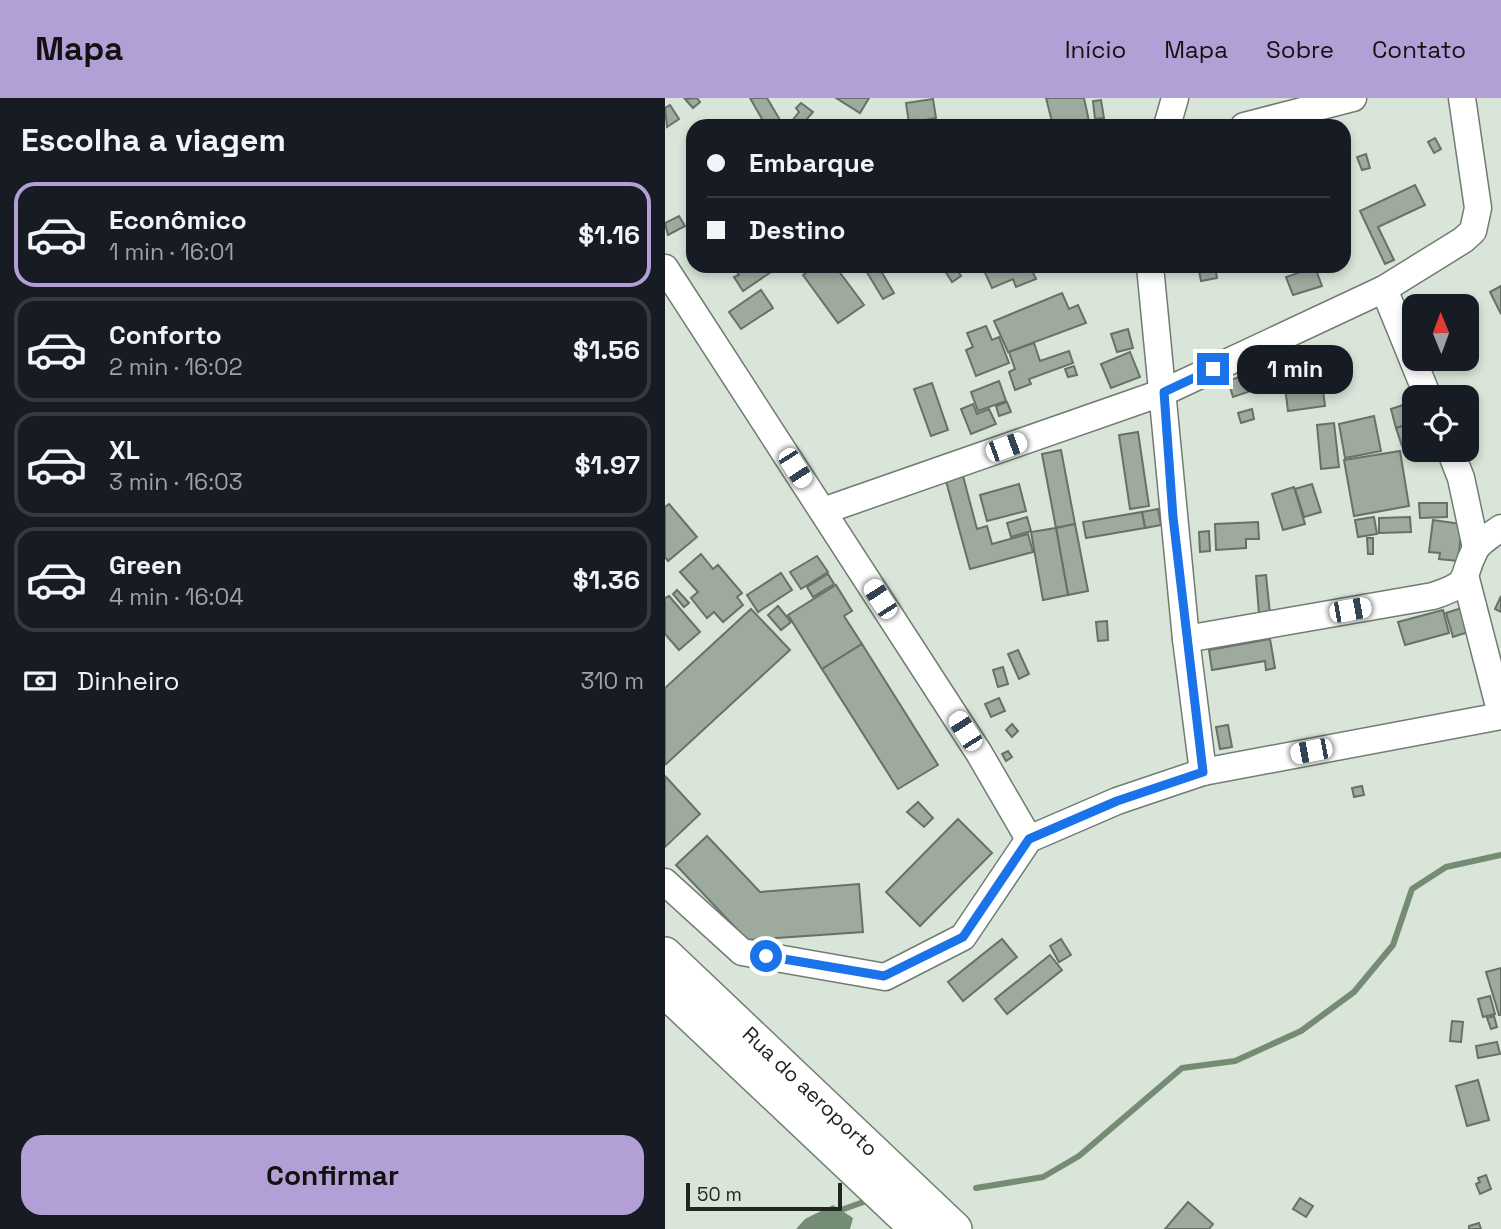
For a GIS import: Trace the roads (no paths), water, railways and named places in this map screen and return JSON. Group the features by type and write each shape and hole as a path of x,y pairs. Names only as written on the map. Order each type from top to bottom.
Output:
{"main road":[{"name":"Rua do aeroporto","path":"665,954 955,1229"},
{"name":"Rua do aeroporto","path":"665,991 917,1229"}],"street":[{"path":"1169,119 1175,98"},
{"path":"1271,119 1353,98"},
{"path":"823,511 1164,392 1384,289 1463,240 1478,221 1478,197 1462,98"},
{"path":"666,270 979,753 1029,839"},
{"path":"1151,273 1186,639 1203,772"},
{"path":"1384,289 1423,385"},
{"path":"665,882 742,952 884,976 963,937 1029,839 1117,801 1203,772 1501,715 1466,579 1476,548 1461,478 1455,462"},
{"path":"1476,548 1501,528"},
{"path":"1186,639 1433,596 1452,590 1466,579"}],"waterway":[{"path":"976,1188 1043,1177 1079,1156 1182,1068 1235,1061 1301,1031 1354,992 1393,945 1412,889 1446,867 1501,855"},
{"path":"841,1210 869,1200"}]}
